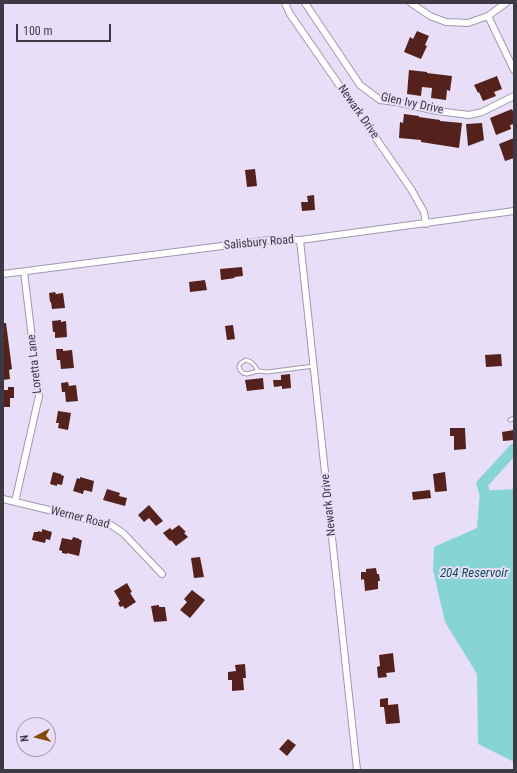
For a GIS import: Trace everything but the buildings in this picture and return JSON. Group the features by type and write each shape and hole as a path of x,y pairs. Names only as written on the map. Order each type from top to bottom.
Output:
{"street":[{"name":"Newark Drive","path":"285,3 290,14 411,189 424,212 426,224"},
{"name":"Glen Ivy Drive","path":"305,3 360,85 380,100 469,115 482,112 514,96"},
{"path":"412,3 430,16 446,22 468,23 488,16 506,3"},
{"path":"488,16 514,70"},
{"name":"Salisbury Road","path":"3,274 269,240 300,240 514,211"},
{"name":"Newark Drive","path":"300,240 357,770"},
{"name":"Loretta Lane","path":"15,502 39,396 24,272"},
{"name":"Werner Road","path":"3,499 111,525 123,533 162,574"}],"lane":[{"path":"258,371 251,362 246,360 239,366 243,373 247,374 258,371 267,372 314,366"}],"water":[{"name":"204 Reservoir","path":"514,489 514,762 478,744 477,674 445,622 433,570 434,547 477,528 480,491"}],"waterway":[{"path":"488,504 482,484 514,449"}]}
